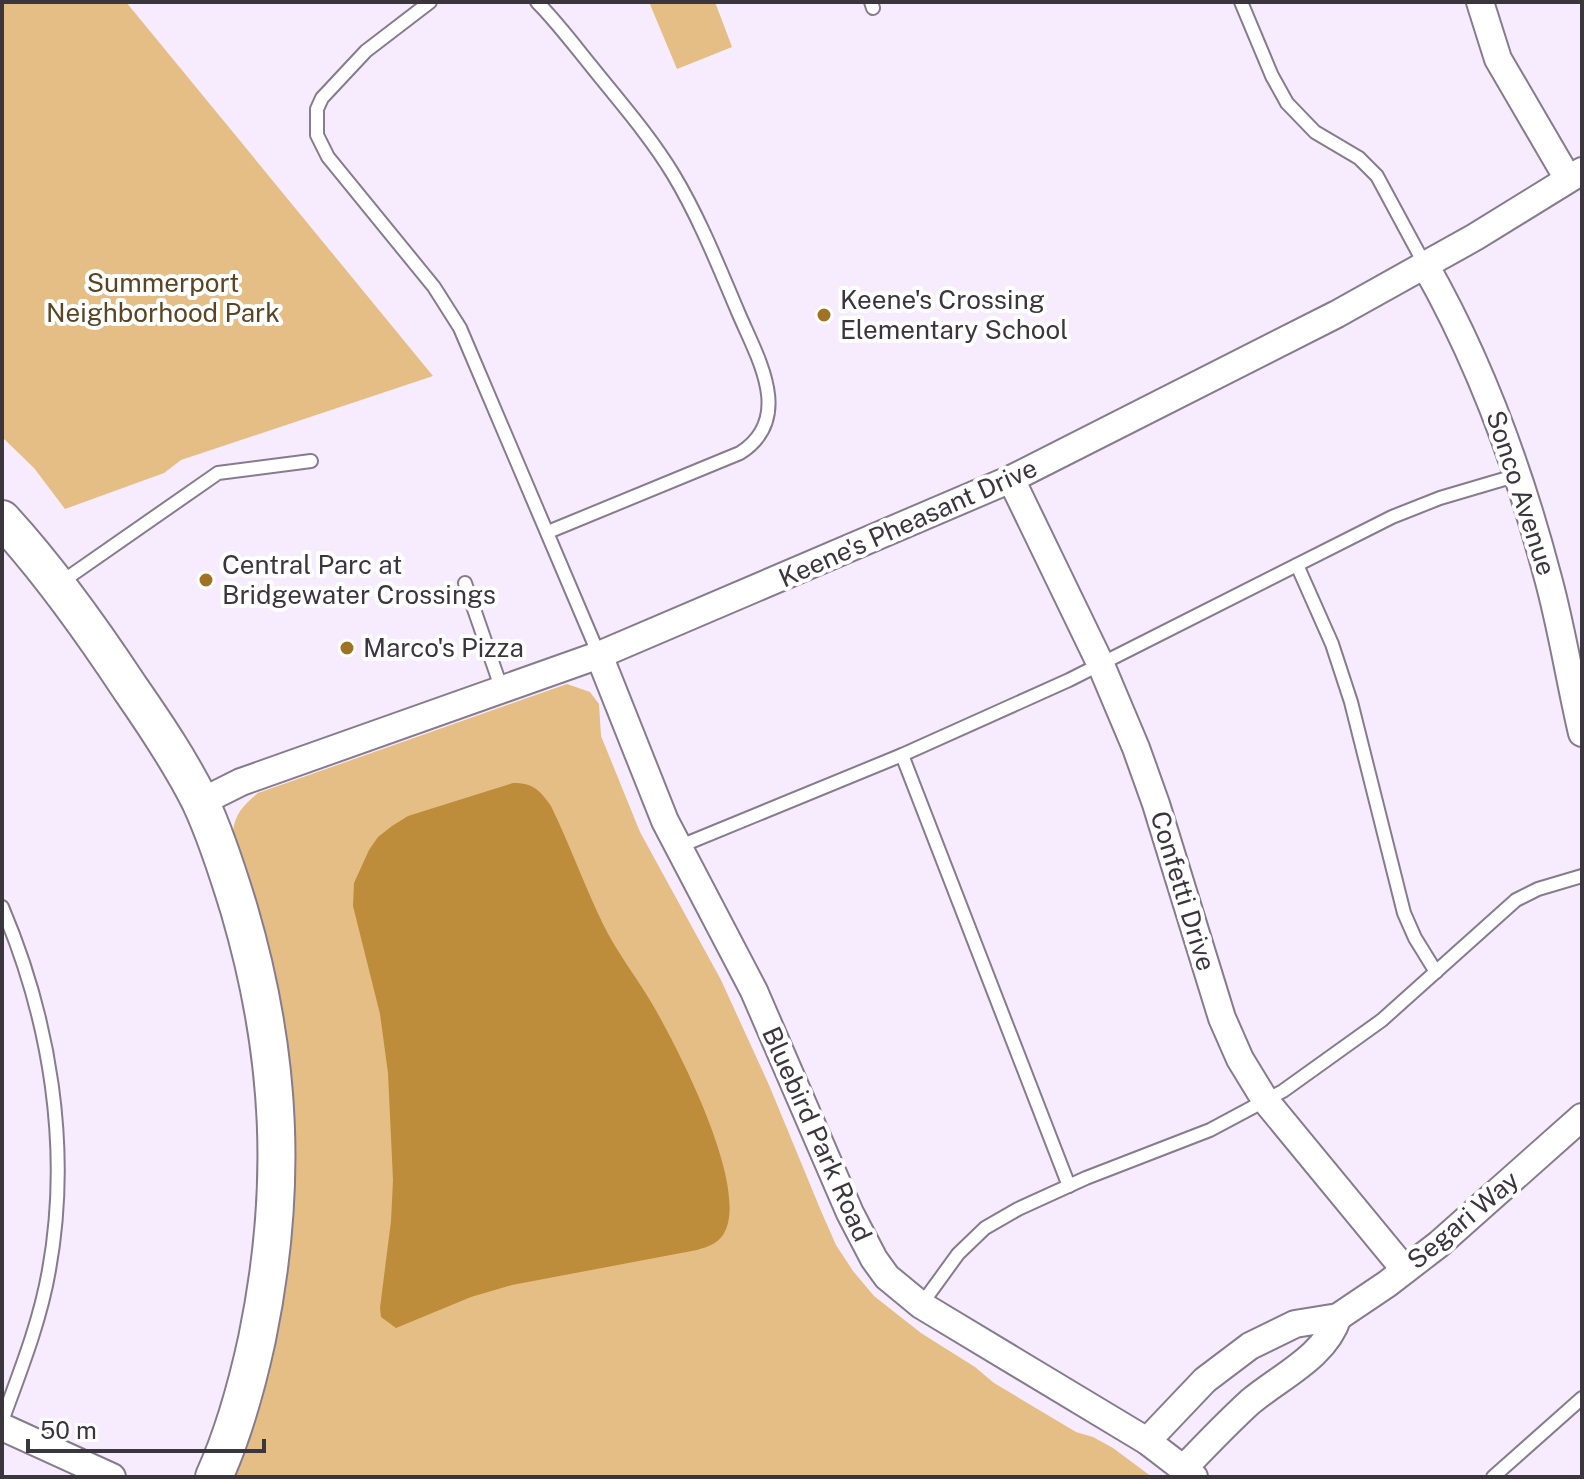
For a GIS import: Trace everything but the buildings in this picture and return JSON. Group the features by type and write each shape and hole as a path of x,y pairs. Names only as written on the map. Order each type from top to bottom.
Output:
{"street":[{"path":"1480,2 1498,59 1575,175"},
{"name":"Keene's Pheasant Drive","path":"201,802 251,778 599,655 1011,479 1211,380 1425,265 1575,175"},
{"name":"Sonco Avenue","path":"1425,265 1474,359 1518,475 1549,579 1582,733"},
{"name":"Confetti Drive","path":"1011,479 1101,665 1156,804 1230,1039 1265,1100 1405,1270"},
{"path":"2,519 57,585 157,728 201,802 235,897 264,1007 275,1089 278,1169 273,1242 261,1319 242,1401 214,1477"},
{"name":"Bluebird Park Road","path":"599,655 678,847 754,991 862,1239 887,1277 921,1305 1147,1441 1189,1473"},
{"name":"Segari Way","path":"1147,1441 1205,1380 1250,1346 1295,1324 1338,1317 1405,1270 1439,1244 1582,1117"},
{"name":"Segari Way","path":"1189,1473 1250,1403 1314,1354 1334,1331 1338,1317"},
{"path":"2,1424 112,1477"}],"lane":[{"path":"430,2 366,51 322,98 317,109 317,135 322,148 448,307 471,351 599,655"},
{"path":"537,2 636,120 672,173 698,219 764,373 769,403 768,419 753,445 715,465 548,532"},
{"path":"1241,2 1278,91 1315,132 1359,158 1377,176 1425,265"},
{"path":"57,585 218,473 311,461"},
{"path":"678,847 902,755 1101,665 1418,506 1518,475"},
{"path":"1297,565 1332,644 1351,702 1404,913 1436,972"},
{"path":"465,583 502,690"},
{"path":"902,755 1069,1186"},
{"path":"921,1305 958,1254 985,1228 1069,1186 1210,1130 1283,1091 1363,1034 1516,900 1538,889 1582,876"},
{"path":"2,907 27,971 48,1055 56,1128 57,1185 53,1247 46,1283 2,1424"},
{"path":"1493,1477 1582,1398"}],"green space":[{"name":"Summerport Neighborhood Park","path":"2,2 126,2 433,376 181,460 164,473 65,509 34,468 2,437"},
{"path":"649,2 715,2 732,47 677,69"},
{"path":"567,684 590,692 599,704 601,736 640,832 721,980 836,1245 853,1271 874,1296 921,1333 975,1367 994,1383 1076,1432 1113,1448 1152,1477 233,1477 260,1390 280,1302 293,1212 295,1167 294,1121 287,1062 264,934 234,844 233,831 238,814 258,793"}],"shaded area":[{"path":"513,783 535,788 551,806 603,924 679,1054 720,1155 728,1187 729,1214 723,1235 704,1248 512,1285 471,1297 396,1328 381,1317 380,1308 393,1180 388,1073 380,1014 353,906 354,883 369,850 378,837 392,826 408,816"}],"place":[{"name":"Keene's Crossing Elementary School","path":"824,315"},
{"name":"Central Parc at Bridgewater Crossings","path":"206,580"},
{"name":"Marco's Pizza","path":"347,648"}]}
